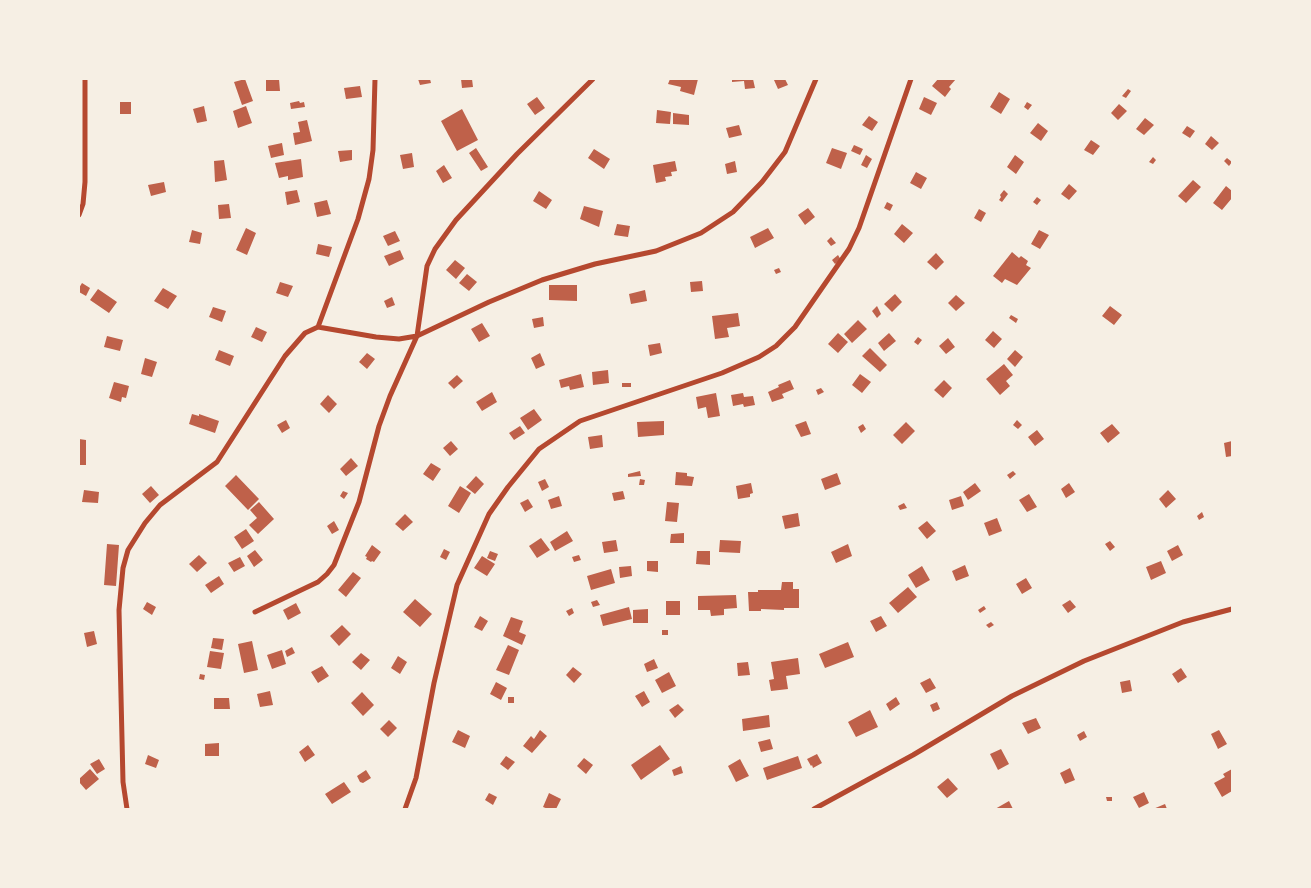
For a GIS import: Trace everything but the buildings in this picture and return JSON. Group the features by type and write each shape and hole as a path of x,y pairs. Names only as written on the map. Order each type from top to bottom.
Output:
{"street":[{"path":"79,215 83,204 85,182 85,79"},
{"path":"318,326 358,219 369,179 373,150 376,79"},
{"path":"255,612 318,582 334,565 358,502 379,426 390,396 418,336 427,266 435,249 456,220 517,154 593,79"},
{"path":"127,809 123,782 119,610 123,568 128,550 145,523 160,505 217,462 285,356 305,333 318,326 376,337 398,339 418,336 489,302 542,280 595,264 656,251 701,233 733,212 762,182 785,152 816,79"},
{"path":"405,809 416,778 434,683 458,585 489,514 539,449 580,421 722,373 759,357 776,346 795,326 849,249 859,228 911,79"},
{"path":"814,809 913,755 1012,696 1084,661 1183,622 1232,609"}]}
